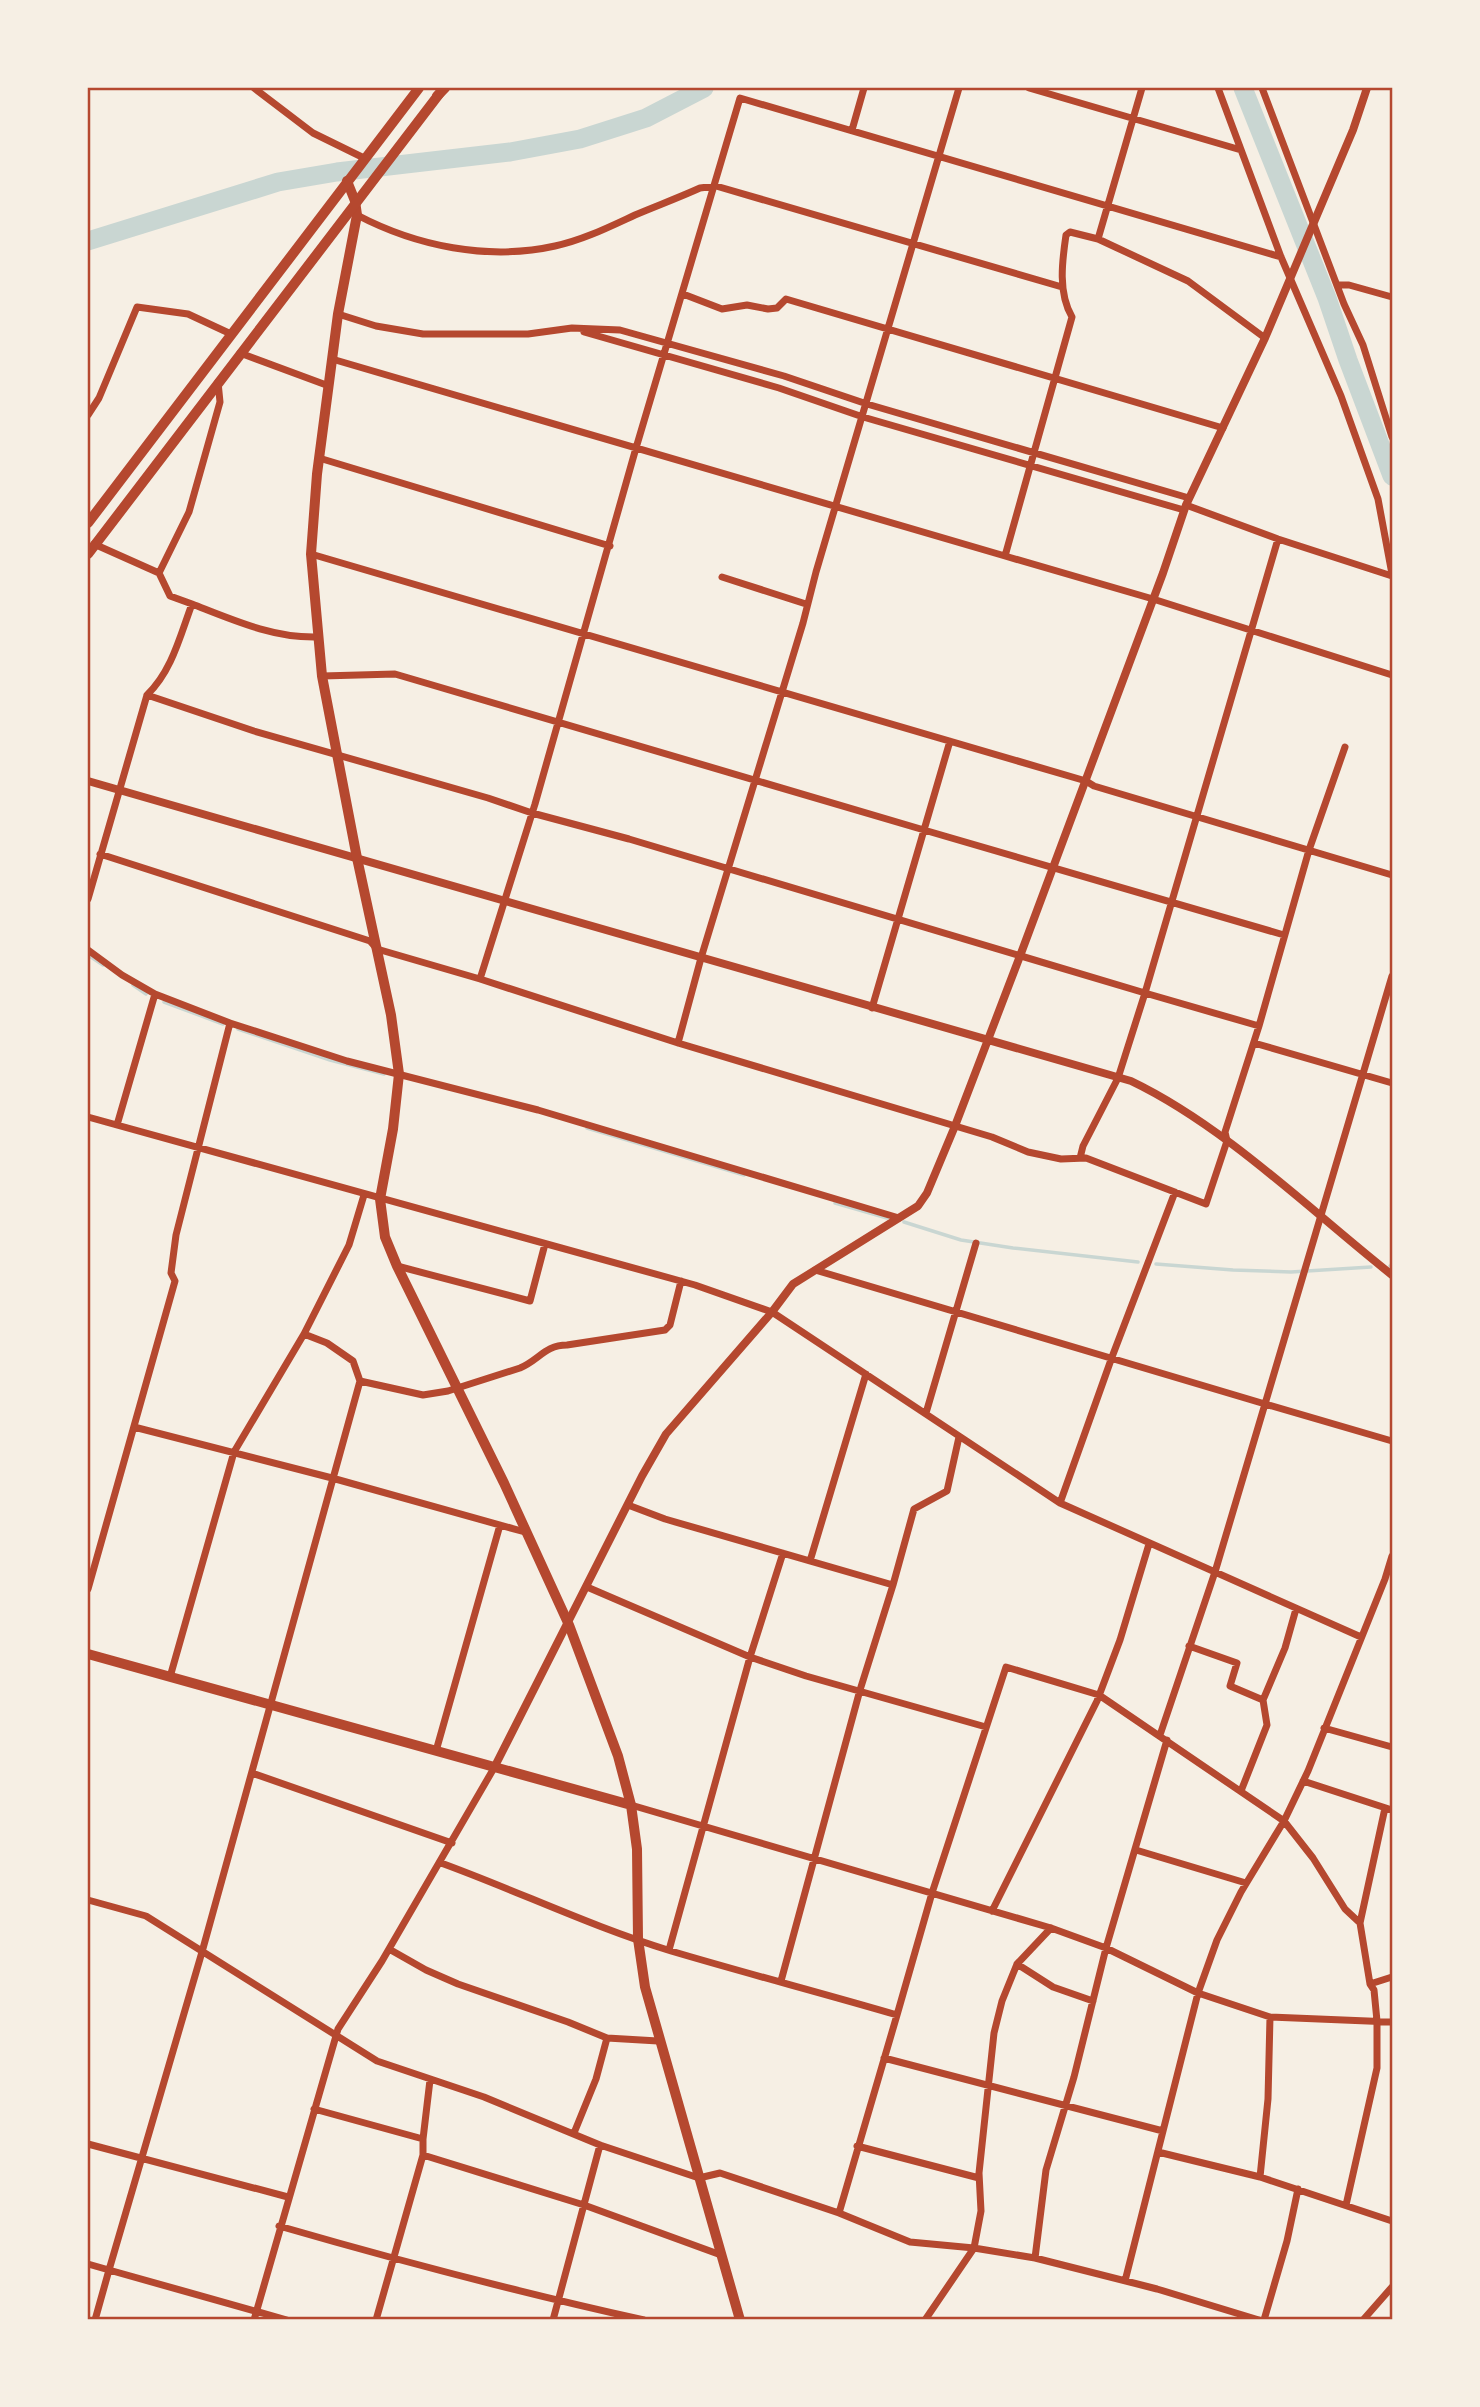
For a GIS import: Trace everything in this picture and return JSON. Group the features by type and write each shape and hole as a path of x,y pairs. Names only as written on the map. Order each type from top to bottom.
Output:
{"main road":[{"path":"88,523 419,88"},
{"path":"91,549 442,90"},
{"path":"347,181 357,215 338,314 319,458 311,554 322,676 391,1015 399,1074 393,1129 380,1199 385,1237 569,1625 618,1756 631,1805 636,1849 638,1939 645,1987 658,2041 740,2319"},
{"path":"88,1654 631,1805"}],"street":[{"path":"254,88 313,133 364,160"},
{"path":"852,130 864,88"},
{"path":"678,1043 959,88"},
{"path":"1029,88 1241,150"},
{"path":"1098,239 1142,88"},
{"path":"338,314 376,326 423,334 528,334 572,328 620,330 1035,451 1278,539 1392,575 1378,499 1341,396 1292,275 1281,257 1218,88"},
{"path":"1262,88 1312,223 1363,345 1391,425 1392,436"},
{"path":"255,2315 335,2036 441,1863 494,1768 666,1434 793,1284 918,1206 927,1193 1086,781 1186,504 1265,338 1353,130 1367,88"},
{"path":"480,979 532,813 636,448 740,99 1281,257"},
{"path":"357,215 429,244 461,249 518,251 555,246 608,228 700,188 716,186 1062,287"},
{"path":"1004,556 1072,317 1066,306 1062,287 1066,235 1070,232 1098,239 1188,281 1265,338"},
{"path":"1339,285 1349,285 1392,297"},
{"path":"683,294 722,309 747,305 777,308 786,299 1223,428"},
{"path":"88,415 99,398 137,307 188,314 231,334"},
{"path":"572,328 779,388 863,417 1031,465 1186,504"},
{"path":"240,353 329,386"},
{"path":"332,359 1153,598 1392,675"},
{"path":"159,573 189,512 220,402 218,382"},
{"path":"319,458 610,546"},
{"path":"1080,1158 1083,1146 1118,1078 1278,539"},
{"path":"91,549 159,573 170,596 278,634 297,638 317,637"},
{"path":"311,554 1086,781 1094,786 1392,875"},
{"path":"722,577 806,604"},
{"path":"88,900 147,695 160,683 169,665 192,604"},
{"path":"322,676 396,674 1052,869 1284,935"},
{"path":"147,695 254,731 1259,1026"},
{"path":"872,1008 950,741"},
{"path":"100,854 370,941 377,949 992,1137 1028,1152 1061,1159 1086,1158 1206,1204 1227,1141 1225,1132 1254,1043 1309,850 1345,747"},
{"path":"88,781 1118,1078 1159,1095 1227,1141 1392,1275"},
{"path":"88,950 122,975 155,993 230,1023 347,1061 538,1110 899,1218"},
{"path":"1035,2258 1046,2171 1074,2077 1106,1948 1136,1850 1163,1738 1392,976"},
{"path":"117,1125 155,993"},
{"path":"88,1590 175,1281 171,1273 176,1236 230,1023"},
{"path":"1254,1043 1392,1083"},
{"path":"88,1117 681,1282 772,1312 1060,1503 1361,1637"},
{"path":"1060,1503 1175,1192"},
{"path":"170,1677 234,1452 304,1334 349,1245 364,1195"},
{"path":"926,1413 958,1312 976,1243"},
{"path":"397,1266 530,1301 545,1244"},
{"path":"815,1270 1392,1441"},
{"path":"360,1381 414,1395 440,1393 528,1364 553,1345 665,1330 670,1325 681,1282"},
{"path":"95,2319 202,1952 360,1381 353,1361 327,1343 304,1334"},
{"path":"810,1561 866,1374"},
{"path":"134,1427 526,1532"},
{"path":"781,1981 860,1690 914,1509 947,1491 959,1437"},
{"path":"628,1505 665,1519 893,1585"},
{"path":"436,1751 500,1525"},
{"path":"992,1911 1099,1695 1120,1640 1149,1544"},
{"path":"669,1950 750,1657 783,1553"},
{"path":"1125,2281 1198,1993 1217,1940 1246,1883 1284,1821 1303,1780 1385,1580 1392,1556"},
{"path":"587,1587 750,1657 806,1676 986,1727"},
{"path":"1241,1791 1267,1725 1263,1700 1285,1648 1296,1609"},
{"path":"1189,1646 1237,1663 1230,1686 1263,1700"},
{"path":"839,2213 932,1893 1006,1667 1099,1695 1284,1821 1313,1857 1345,1909 1360,1923"},
{"path":"1324,1728 1392,1746"},
{"path":"252,1773 452,1843"},
{"path":"1303,1780 1389,1809 1360,1923 1370,1984 1374,1990 1377,2068 1346,2205"},
{"path":"631,1805 1051,1927 1106,1948 1198,1993 1270,2017 1392,2022"},
{"path":"1136,1850 1246,1883"},
{"path":"441,1863 506,1887 568,1915 669,1950 897,2015"},
{"path":"88,1900 146,1916 377,2061 484,2097 600,2145 699,2178 720,2174 839,2213 910,2242 974,2248 1035,2258 1259,2319"},
{"path":"925,2319 974,2248 981,2211 979,2178 994,2033 1002,2001 1017,1964 1051,1927"},
{"path":"389,1949 458,1984 607,2038 658,2041"},
{"path":"1017,1964 1053,1987 1093,2001"},
{"path":"1370,1984 1392,1977"},
{"path":"1260,2177 1268,2099 1270,2017"},
{"path":"574,2133 596,2079 607,2038"},
{"path":"884,2058 1163,2131"},
{"path":"376,2319 423,2155 430,2080"},
{"path":"314,2109 423,2139"},
{"path":"88,2144 288,2197"},
{"path":"553,2319 600,2145"},
{"path":"857,2146 979,2178"},
{"path":"1158,2152 1260,2177 1392,2221"},
{"path":"423,2155 584,2206 721,2255"},
{"path":"1265,2319 1287,2241 1298,2189"},
{"path":"279,2226 394,2259 559,2301 644,2319"},
{"path":"88,2264 255,2315 287,2319"},
{"path":"1363,2319 1392,2287"}],"waterway":[{"path":"88,241 278,182 337,172 510,152 580,139 646,118 704,88"},
{"path":"1243,88 1327,298 1392,476"},
{"path":"88,955 103,965"},
{"path":"133,985 146,994"},
{"path":"164,1002 223,1024"},
{"path":"238,1029 330,1060 384,1074"},
{"path":"587,1128 744,1175"},
{"path":"835,1203 887,1218"},
{"path":"904,1222 961,1240 1138,1262"},
{"path":"1156,1264 1291,1272 1371,1267"}]}
